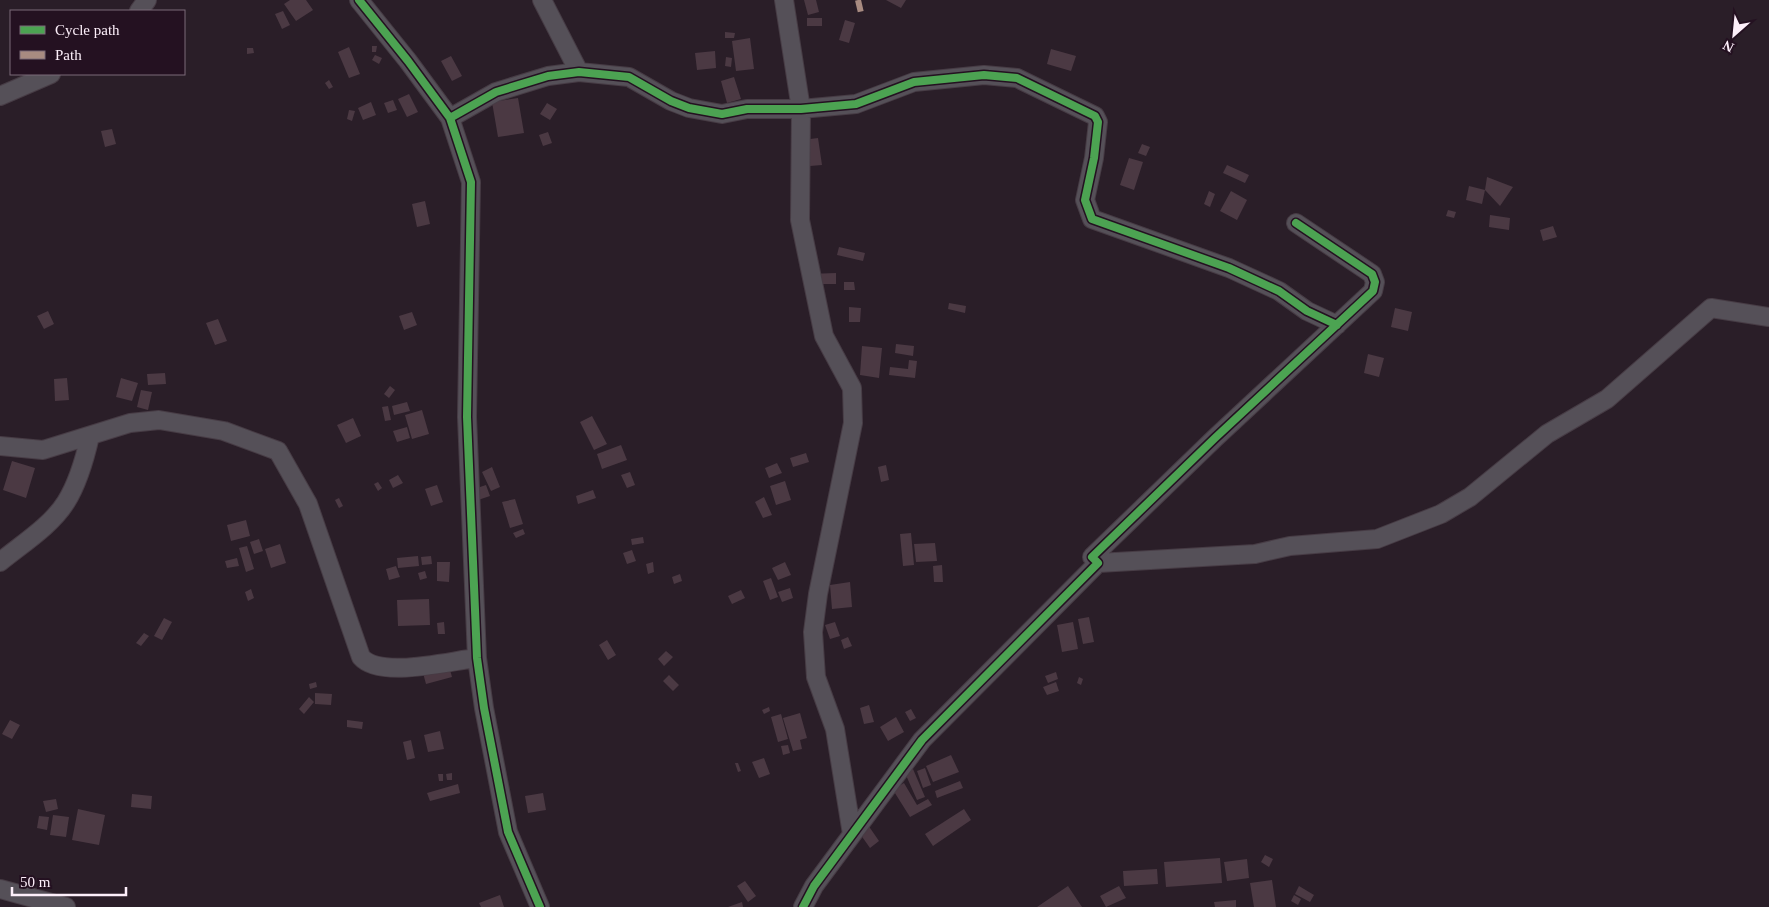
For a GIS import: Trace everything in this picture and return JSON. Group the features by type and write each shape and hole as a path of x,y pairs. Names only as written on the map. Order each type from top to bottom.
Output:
{"street":[{"path":"359,0 408,61 450,118 471,182 467,417 477,658 484,708 508,832 540,907"},
{"path":"542,0 579,72"},
{"path":"784,0 801,110 800,220 824,336 852,388 853,423 818,594 813,632 816,677 835,729 852,834"},
{"path":"450,118 496,92 548,76 579,72 629,77 671,101 722,114 747,109 801,110 856,104 914,82 984,75 1017,78 1095,116 1098,122 1094,158 1085,200 1092,218 1229,268 1279,290 1307,311 1337,325"},
{"path":"0,96 49,75"},
{"path":"1098,563 1092,557 1215,438 1373,291 1375,282 1372,274 1296,223"},
{"path":"802,907 814,886 922,740 1098,563 1255,554 1290,546 1377,539 1442,514 1470,497 1547,434 1607,399 1711,308 1769,317"},
{"path":"0,446 43,450 130,422 159,420 224,431 278,450 308,504 361,657 367,664 375,667 396,668 477,658"},
{"path":"0,562 52,519 66,502 86,456 90,436"},
{"path":"0,889 66,907"}],"building":[{"path":"290,0 306,0 313,10 296,21 284,4"},
{"path":"804,0 816,0 819,12 808,15"},
{"path":"886,0 906,0 901,8"},
{"path":"283,11 290,25 282,29 275,14"},
{"path":"807,18 822,18 822,26 807,26"},
{"path":"845,20 855,23 849,43 839,40"},
{"path":"725,32 735,33 734,38 725,38"},
{"path":"750,38 754,69 736,71 732,41"},
{"path":"372,46 377,46 376,52 372,52"},
{"path":"349,47 360,74 349,78 338,52"},
{"path":"247,48 253,48 254,53 247,54"},
{"path":"1051,49 1076,56 1071,71 1047,64"},
{"path":"715,51 716,68 697,70 695,53"},
{"path":"375,55 382,58 379,64 372,60"},
{"path":"451,56 462,76 452,81 441,61"},
{"path":"726,57 732,58 731,67 725,66"},
{"path":"734,77 741,99 727,103 721,81"},
{"path":"329,80 333,87 329,89 325,83"},
{"path":"409,94 418,112 407,117 398,99"},
{"path":"518,98 524,133 498,137 492,102"},
{"path":"393,100 397,110 388,113 384,103"},
{"path":"371,102 376,115 363,120 358,108"},
{"path":"547,103 557,109 550,120 540,114"},
{"path":"349,110 355,111 352,121 347,119"},
{"path":"112,129 116,144 105,147 101,131"},
{"path":"548,132 552,143 543,146 539,135"},
{"path":"818,138 822,165 798,167 795,141"},
{"path":"1142,144 1150,147 1146,156 1138,153"},
{"path":"1129,158 1143,162 1134,190 1120,185"},
{"path":"1227,165 1249,175 1245,183 1223,173"},
{"path":"1487,177 1513,187 1500,206 1485,190"},
{"path":"1469,186 1485,190 1482,204 1466,200"},
{"path":"1209,191 1215,194 1210,207 1204,204"},
{"path":"1231,191 1247,200 1237,220 1220,211"},
{"path":"425,201 430,224 417,227 412,204"},
{"path":"1448,210 1456,212 1454,218 1446,216"},
{"path":"1490,215 1510,218 1509,230 1489,227"},
{"path":"1553,226 1557,237 1543,241 1540,230"},
{"path":"839,247 865,253 863,261 837,255"},
{"path":"836,273 836,284 821,284 809,274"},
{"path":"844,282 854,282 855,290 844,290"},
{"path":"949,303 966,306 965,313 948,309"},
{"path":"849,307 861,308 860,322 849,322"},
{"path":"1395,308 1412,312 1408,331 1391,327"},
{"path":"48,311 54,324 44,329 37,316"},
{"path":"412,312 417,325 404,330 399,316"},
{"path":"218,319 227,341 215,345 206,323"},
{"path":"896,344 914,346 913,356 895,353"},
{"path":"862,346 882,348 879,378 860,375"},
{"path":"1368,354 1384,358 1379,377 1364,373"},
{"path":"909,360 917,361 915,378 889,375 890,367 908,369"},
{"path":"165,373 166,384 148,385 147,374"},
{"path":"67,378 69,400 55,401 54,379"},
{"path":"121,378 138,383 132,401 116,397"},
{"path":"390,386 395,390 389,398 384,394"},
{"path":"141,390 152,392 148,410 137,407"},
{"path":"407,402 410,411 394,415 392,406"},
{"path":"388,406 391,420 385,421 382,407"},
{"path":"422,410 429,434 412,439 405,415"},
{"path":"592,416 607,444 594,450 580,422"},
{"path":"353,418 361,436 346,443 337,425"},
{"path":"407,427 410,438 397,442 393,431"},
{"path":"621,445 627,460 602,469 597,454"},
{"path":"806,453 809,462 793,467 790,458"},
{"path":"12,461 35,468 26,498 3,490"},
{"path":"777,463 782,473 769,478 765,468"},
{"path":"886,465 889,480 881,482 878,467"},
{"path":"492,467 500,487 491,491 482,472"},
{"path":"630,472 635,485 627,488 621,475"},
{"path":"398,475 403,483 393,488 389,480"},
{"path":"785,481 791,500 776,505 770,486"},
{"path":"378,482 382,488 378,491 374,484"},
{"path":"437,485 443,502 431,506 425,489"},
{"path":"486,485 490,496 472,502 468,491"},
{"path":"593,490 596,498 578,504 576,496"},
{"path":"764,497 772,515 763,518 755,502"},
{"path":"339,498 343,506 339,508 335,500"},
{"path":"515,499 523,524 510,528 502,502"},
{"path":"246,520 250,536 231,541 227,525"},
{"path":"523,529 525,534 516,538 513,533"},
{"path":"911,533 914,565 903,566 900,534"},
{"path":"643,537 644,543 632,545 631,539"},
{"path":"259,539 263,551 254,554 250,542"},
{"path":"935,543 937,561 916,562 914,544"},
{"path":"280,544 286,563 271,568 265,549"},
{"path":"247,546 254,569 246,572 239,548"},
{"path":"632,550 636,561 627,564 623,553"},
{"path":"418,556 419,566 398,568 397,558"},
{"path":"431,556 432,564 422,565 421,557"},
{"path":"237,558 239,566 227,568 225,561"},
{"path":"437,562 450,562 449,582 437,581"},
{"path":"653,562 654,572 648,574 646,564"},
{"path":"785,562 791,575 778,580 772,568"},
{"path":"942,565 943,582 934,582 933,566"},
{"path":"396,566 400,577 389,580 386,569"},
{"path":"425,571 427,578 420,580 418,573"},
{"path":"680,574 682,581 674,584 672,577"},
{"path":"771,578 778,597 770,600 763,581"},
{"path":"850,582 852,607 832,609 830,585"},
{"path":"790,588 793,598 782,602 778,592"},
{"path":"251,589 254,598 248,601 245,592"},
{"path":"741,590 745,598 732,604 728,596"},
{"path":"429,599 430,625 398,626 397,600"},
{"path":"1089,617 1094,642 1083,644 1078,619"},
{"path":"164,618 172,622 162,640 154,636"},
{"path":"444,622 445,634 438,634 437,623"},
{"path":"835,622 840,636 830,639 825,625"},
{"path":"1073,622 1078,649 1062,652 1057,625"},
{"path":"144,633 149,636 141,646 136,643"},
{"path":"848,637 852,646 844,649 841,640"},
{"path":"607,640 616,655 608,660 599,645"},
{"path":"666,651 673,657 664,666 658,659"},
{"path":"449,666 452,677 426,684 423,673"},
{"path":"1056,672 1058,679 1048,683 1045,676"},
{"path":"669,675 679,685 673,691 663,681"},
{"path":"1079,677 1083,679 1081,685 1077,683"},
{"path":"316,682 317,687 310,689 309,684"},
{"path":"1056,682 1059,691 1047,695 1043,687"},
{"path":"315,693 332,694 331,705 315,704"},
{"path":"309,697 314,702 304,714 299,709"},
{"path":"869,705 874,722 864,724 860,708"},
{"path":"769,707 770,711 764,714 762,710"},
{"path":"911,709 916,718 910,721 905,712"},
{"path":"800,713 807,738 800,740 802,749 793,751 783,718"},
{"path":"781,714 788,739 778,742 771,717"},
{"path":"896,717 904,732 888,741 880,727"},
{"path":"10,720 20,725 12,739 2,734"},
{"path":"347,720 363,722 362,729 347,727"},
{"path":"440,731 444,749 428,752 424,735"},
{"path":"411,740 415,758 407,760 403,742"},
{"path":"788,745 790,753 783,755 781,746"},
{"path":"951,755 959,772 933,782 926,766"},
{"path":"764,758 770,774 759,778 752,762"},
{"path":"735,763 738,763 741,771 738,772"},
{"path":"925,768 931,785 923,788 917,771"},
{"path":"913,769 925,797 917,800 905,773"},
{"path":"452,773 452,780 447,780 446,774"},
{"path":"438,774 443,774 443,781 439,781"},
{"path":"960,781 963,788 937,798 935,791"},
{"path":"904,783 917,805 928,799 932,805 910,817 893,790"},
{"path":"458,784 460,793 430,801 427,793"},
{"path":"543,793 546,810 528,813 525,796"},
{"path":"132,794 152,796 151,809 131,807"},
{"path":"56,799 58,809 46,812 43,801"},
{"path":"78,809 105,815 99,845 72,840"},
{"path":"964,809 971,820 933,846 925,834"},
{"path":"53,815 69,817 66,837 50,835"},
{"path":"39,816 49,817 47,830 37,828"},
{"path":"868,825 879,841 870,848 858,831"},
{"path":"1265,855 1273,859 1269,867 1261,862"},
{"path":"1220,858 1222,883 1166,887 1164,862"},
{"path":"1247,859 1249,878 1227,881 1224,862"},
{"path":"1157,869 1158,884 1124,886 1123,871"},
{"path":"1272,880 1276,907 1254,907 1250,883"},
{"path":"745,881 756,896 748,902 737,886"},
{"path":"1068,886 1082,907 1037,907"},
{"path":"1119,886 1126,898 1106,907 1100,896"},
{"path":"1299,886 1314,895 1310,902 1295,894"},
{"path":"500,895 504,907 481,907 479,903"},
{"path":"1294,895 1301,899 1298,905 1291,901"},
{"path":"1236,900 1236,907 1215,907 1214,902"},
{"path":"742,902 743,907 728,907"}],"marked path":[{"path":"858,0 861,13"}],"cycle path":[{"path":"359,0 408,61 450,118 471,182 467,417 477,658 484,708 508,832 540,907"},
{"path":"450,118 496,92 548,76 579,72 629,77 671,101 689,108 722,114 747,109 801,109 856,104 914,82 984,75 1017,78 1095,116 1098,122 1094,158 1085,200 1092,219 1229,268 1279,291 1307,311 1337,325"},
{"path":"803,907 814,886 922,740 1098,563 1092,557 1215,438 1373,291 1375,282 1372,274 1296,223"}]}
